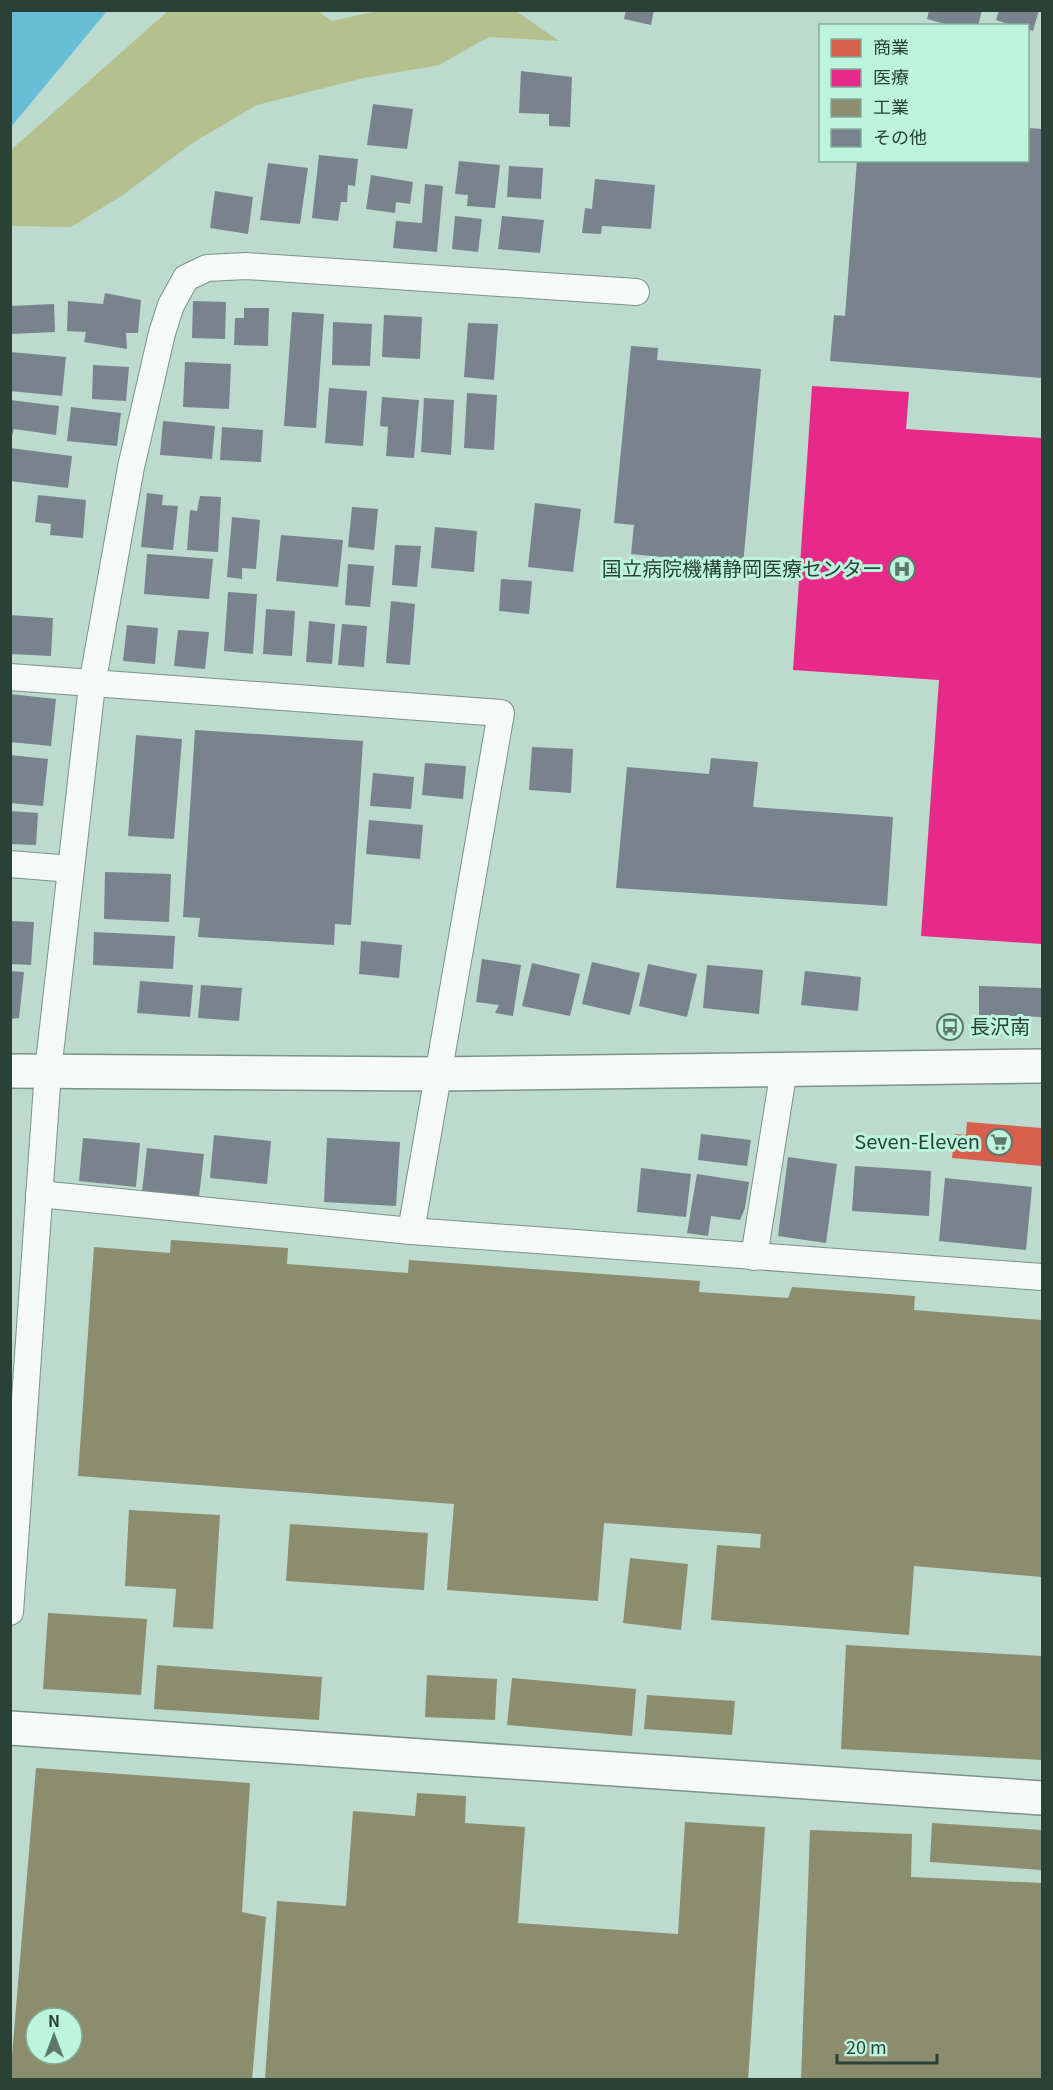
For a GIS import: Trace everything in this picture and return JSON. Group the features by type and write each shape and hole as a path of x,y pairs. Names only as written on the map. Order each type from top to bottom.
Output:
{"street":[{"path":"10,1612 48,1071 92,685 131,467 162,333 171,305 186,278 207,268 246,266 636,292"},
{"path":"10,677 92,685 501,712 436,1074 411,1231"},
{"path":"10,864 71,869"},
{"path":"10,1071 436,1074 1042,1065"},
{"path":"754,1257 784,1070"},
{"path":"39,1194 411,1231 1042,1276"},
{"path":"10,1728 1042,1798"}],"green space":[{"path":"168,11 318,11 332,21 378,11 516,11 559,41 489,37 439,65 364,78 257,105 191,144 123,195 71,227 11,226 11,150"}],"water":[{"path":"10,11 107,11 11,127"}],"building: 商業":[{"path":"967,1122 1042,1128 1042,1166 952,1158 955,1134 966,1135"}],"building: 医療":[{"path":"812,386 909,392 906,429 1042,438 1042,944 921,936 939,680 793,670"}],"building: 工業":[{"path":"171,1240 288,1248 287,1264 408,1273 409,1260 700,1281 699,1292 788,1298 792,1287 915,1296 914,1310 1042,1320 1042,1577 914,1566 909,1635 711,1620 717,1545 760,1548 761,1534 604,1523 598,1601 447,1590 454,1504 78,1476 94,1247 170,1253"},
{"path":"129,1510 220,1515 213,1629 173,1627 176,1589 125,1586"},
{"path":"290,1524 428,1533 424,1590 286,1581"},
{"path":"630,1558 688,1564 681,1630 623,1623"},
{"path":"48,1613 147,1619 141,1695 43,1689"},
{"path":"846,1645 1042,1656 1042,1760 841,1749"},
{"path":"157,1665 322,1677 319,1720 154,1709"},
{"path":"427,1675 497,1679 495,1720 425,1717"},
{"path":"512,1678 636,1689 632,1736 507,1725"},
{"path":"647,1695 735,1701 732,1735 644,1729"},
{"path":"36,1768 250,1783 242,1912 266,1917 252,2080 10,2080"},
{"path":"417,1793 466,1796 465,1823 525,1827 518,1923 678,1934 685,1822 765,1827 748,2080 265,2080 277,1901 346,1906 353,1811 415,1816"},
{"path":"932,1823 1042,1830 1042,1870 930,1862"},
{"path":"810,1830 912,1834 911,1877 1042,1883 1042,2080 801,2080"}],"building: その他":[{"path":"626,10 654,10 651,25 624,19"},
{"path":"929,10 982,10 978,24 945,24 927,19"},
{"path":"999,10 1039,10 1033,31 1029,29 1029,24 1008,24 996,20"},
{"path":"521,71 572,77 570,127 549,126 549,114 519,113"},
{"path":"373,104 413,109 407,149 367,145"},
{"path":"1029,128 1042,129 1042,378 830,361 834,315 845,316 857,162 1029,162"},
{"path":"319,155 358,159 355,186 348,185 347,202 341,202 338,221 312,218"},
{"path":"459,161 500,165 495,208 467,206 468,195 455,194"},
{"path":"268,163 308,168 300,224 260,220"},
{"path":"509,166 543,168 541,199 507,197"},
{"path":"371,175 413,182 410,204 396,202 395,213 366,209"},
{"path":"595,179 655,185 651,229 602,226 601,234 582,233 585,208 592,209"},
{"path":"425,184 443,186 437,252 393,248 396,221 422,223"},
{"path":"215,191 253,197 248,234 210,228"},
{"path":"455,216 482,219 478,252 452,249"},
{"path":"502,216 544,220 540,253 498,249"},
{"path":"105,293 141,300 138,333 126,333 127,349 84,342 86,332 67,331 68,301 103,304"},
{"path":"193,301 226,302 225,339 192,338"},
{"path":"54,304 55,332 10,334 10,306"},
{"path":"244,308 269,308 268,346 234,345 235,318 244,318"},
{"path":"292,312 324,314 316,428 284,426"},
{"path":"384,315 422,317 420,359 382,357"},
{"path":"333,322 372,324 370,366 332,365"},
{"path":"468,323 498,324 494,380 464,377"},
{"path":"631,346 658,348 657,360 761,369 743,565 631,554 634,525 614,523"},
{"path":"10,352 66,357 62,396 10,391"},
{"path":"185,362 231,364 229,409 183,407"},
{"path":"93,365 129,367 126,401 92,399"},
{"path":"329,388 367,391 363,446 325,443"},
{"path":"467,393 497,395 494,450 464,448"},
{"path":"382,397 419,400 414,458 386,456 388,427 380,426"},
{"path":"424,398 454,400 451,455 421,452"},
{"path":"10,400 59,406 56,435 14,429 10,442"},
{"path":"71,407 121,413 117,446 67,441"},
{"path":"163,421 215,426 212,459 160,455"},
{"path":"222,427 263,430 261,462 220,460"},
{"path":"10,448 72,456 68,488 10,481"},
{"path":"147,493 163,495 162,505 178,506 173,550 141,547"},
{"path":"38,495 86,500 83,538 50,535 51,524 35,522"},
{"path":"200,496 221,497 218,552 187,550 190,510 197,511"},
{"path":"535,503 581,509 573,572 528,567"},
{"path":"352,507 378,509 374,550 348,547"},
{"path":"232,517 260,520 256,569 242,568 242,579 227,577"},
{"path":"435,527 477,531 474,572 431,568"},
{"path":"281,535 343,540 338,587 276,581"},
{"path":"395,545 421,546 417,587 392,585"},
{"path":"147,554 213,559 209,599 144,594"},
{"path":"348,564 374,566 370,607 345,605"},
{"path":"501,579 532,581 529,614 499,611"},
{"path":"228,592 257,594 253,654 224,651"},
{"path":"391,601 415,604 410,665 386,663"},
{"path":"266,609 295,611 292,656 263,654"},
{"path":"10,615 53,618 51,656 10,654"},
{"path":"309,621 335,624 332,664 306,662"},
{"path":"342,624 367,626 364,667 338,665"},
{"path":"127,625 158,628 155,664 123,661"},
{"path":"178,630 209,632 205,669 174,666"},
{"path":"10,694 56,699 51,746 10,742"},
{"path":"195,730 363,741 351,925 335,924 334,945 198,937 200,918 183,917"},
{"path":"136,735 182,739 174,839 128,836"},
{"path":"532,747 573,749 571,793 529,790"},
{"path":"10,755 48,759 43,806 10,803"},
{"path":"711,758 758,762 753,807 893,817 887,906 616,888 627,767 709,774"},
{"path":"425,763 466,766 463,799 422,795"},
{"path":"373,773 414,777 411,809 370,806"},
{"path":"10,811 38,813 36,845 10,844"},
{"path":"369,820 423,825 420,859 366,854"},
{"path":"105,872 171,874 169,922 104,919"},
{"path":"10,921 34,922 31,965 10,964"},
{"path":"94,932 175,936 173,969 93,965"},
{"path":"361,941 402,945 399,978 359,974"},
{"path":"482,959 521,965 513,1016 495,1013 499,1005 476,1002"},
{"path":"592,962 640,973 630,1015 582,1004"},
{"path":"532,963 580,974 570,1016 522,1006"},
{"path":"648,964 697,974 687,1017 639,1006"},
{"path":"707,965 763,970 759,1014 703,1008"},
{"path":"10,971 24,972 19,1018 10,1019"},
{"path":"805,971 861,977 858,1011 801,1005"},
{"path":"140,981 193,985 190,1017 137,1013"},
{"path":"201,985 242,988 239,1021 198,1018"},
{"path":"979,986 1042,988 1042,1017 979,1015"},
{"path":"701,1134 751,1140 747,1166 698,1160"},
{"path":"214,1135 271,1141 267,1184 210,1178"},
{"path":"83,1138 140,1143 136,1187 79,1181"},
{"path":"327,1138 400,1142 396,1206 324,1202"},
{"path":"147,1148 204,1154 199,1197 142,1192"},
{"path":"788,1157 837,1164 826,1243 778,1236"},
{"path":"855,1166 931,1171 929,1216 852,1211"},
{"path":"641,1168 691,1174 686,1217 637,1212"},
{"path":"697,1174 749,1182 745,1208 740,1220 711,1216 708,1236 687,1233"},
{"path":"945,1178 1032,1187 1026,1250 939,1241"}],"place":[{"name":"国立病院機構静岡医療センター","path":"902,569"},
{"name":"長沢南","path":"950,1027"},
{"name":"Seven-Eleven","path":"999,1142"}]}
